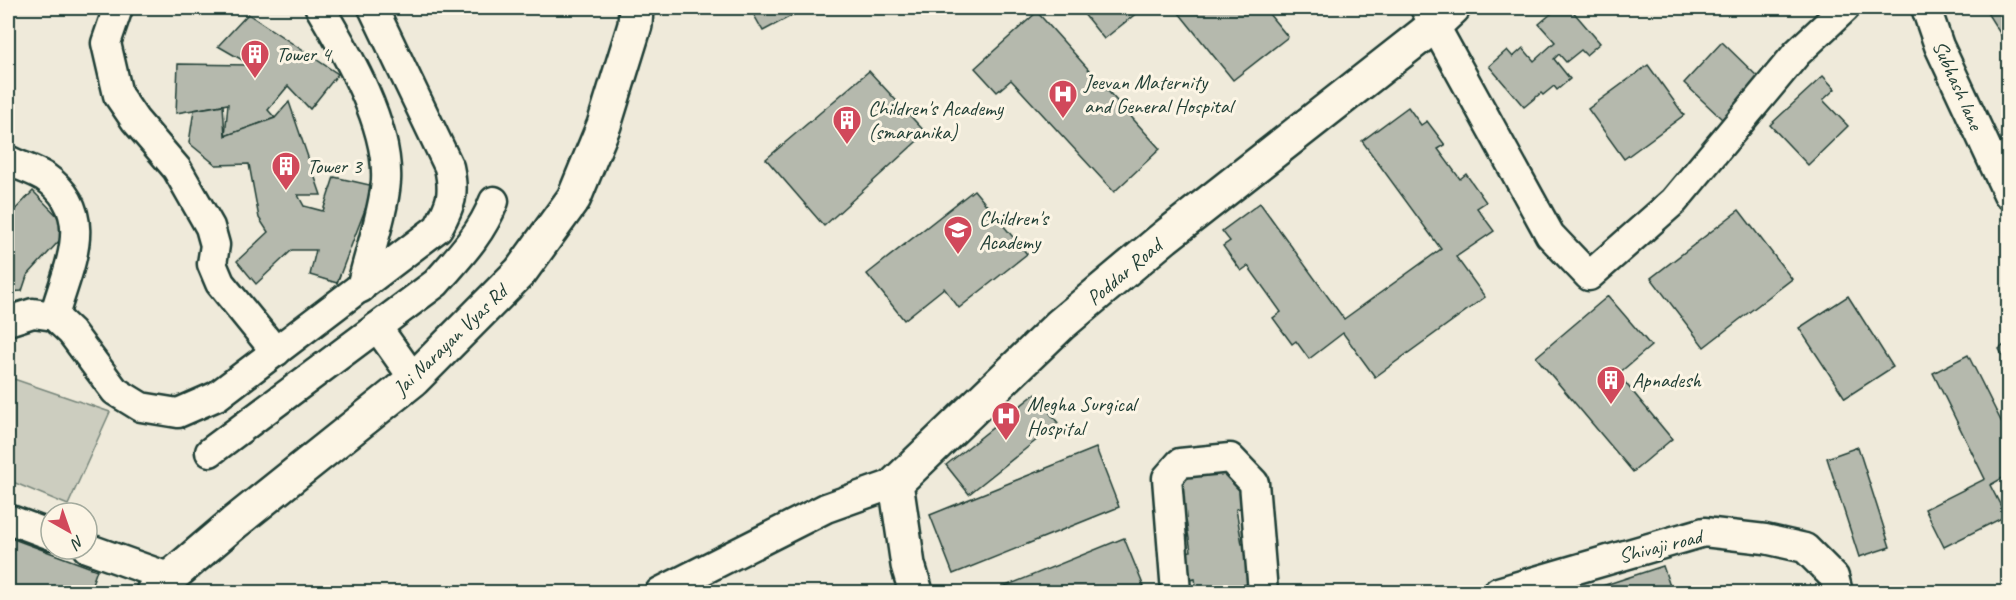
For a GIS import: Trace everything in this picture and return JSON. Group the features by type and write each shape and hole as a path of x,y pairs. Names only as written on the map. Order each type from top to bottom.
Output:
{"street":[{"path":"118,8 106,43 118,94 135,120 177,169 210,227 214,245 212,264 220,284 276,352"},
{"path":"320,8 358,76 383,141 386,183 361,288"},
{"path":"8,321 33,313 54,316 71,332 115,391 141,407 178,412 217,396 438,228 449,208 454,189 449,167 373,8"},
{"name":"Jai Narayan Vyas Rd","path":"160,585 414,379 521,271 574,198 607,114 635,26 636,8"},
{"path":"1438,13 1550,235 1589,276 1674,201 1797,53 1845,8"},
{"name":"Subhash lane","path":"1926,8 1939,46 2008,194"},
{"name":"Poddar Road","path":"896,483 1060,325 1438,13"},
{"path":"8,160 44,176 62,193 76,217 77,233 54,316"},
{"path":"210,452 436,283 466,249 488,219 494,201"},
{"path":"377,327 414,379"},
{"path":"1176,592 1167,478 1180,463 1230,458 1254,483 1263,592"},
{"path":"660,592 715,580 826,508 896,483 908,565 916,592"},
{"path":"8,519 39,531"},
{"name":"Shivaji road","path":"1498,592 1704,532 1765,539 1804,548 1834,577 1838,592"},
{"path":"99,554 160,585"}],"shaded area":[{"path":"8,377 110,412 70,501 58,501 8,480"}],"building":[{"path":"750,8 806,8 763,31"},
{"path":"1079,8 1143,8 1104,39"},
{"path":"1175,8 1264,8 1288,37 1233,80"},
{"path":"1558,8 1570,8 1600,43 1586,55 1581,50 1566,62 1559,54 1554,59 1570,79 1557,90 1554,86 1543,95 1541,93 1524,107 1489,66 1507,50 1513,57 1523,48 1534,61 1555,42 1539,24"},
{"path":"1984,8 2008,8 2008,46"},
{"path":"1037,12 1160,149 1114,192 1011,80 997,92 975,68"},
{"name":"Tower 4","path":"248,14 338,74 310,109 288,86 268,110 275,118 225,136 228,104 176,113 178,64 251,65 218,46"},
{"path":"1722,42 1761,80 1723,120 1684,83"},
{"path":"1648,65 1684,115 1624,159 1588,109"},
{"name":"Children's Academy (smaranika)","path":"869,71 926,133 824,226 766,159"},
{"path":"1823,76 1835,89 1823,100 1848,126 1808,165 1770,125"},
{"name":"Tower 3","path":"289,102 321,195 298,195 304,206 323,211 334,177 374,186 337,283 310,275 316,250 292,250 256,284 237,261 268,232 259,218 249,164 216,165 189,143 194,110 223,105 225,136 275,118"},
{"path":"1408,107 1421,125 1427,121 1445,145 1438,149 1460,179 1466,174 1486,202 1477,208 1494,231 1456,257 1485,297 1375,377 1343,333 1309,359 1296,341 1292,344 1273,318 1281,312 1248,266 1241,271 1223,246 1230,241 1222,231 1260,203 1344,319 1441,249 1362,141"},
{"name":"Children's Academy","path":"974,190 1027,254 959,308 944,288 904,320 867,274"},
{"path":"33,191 70,229 27,276 22,291 8,292 8,217"},
{"path":"1739,210 1792,279 1704,347 1651,278"},
{"name":"Apnadesh","path":"1608,296 1651,346 1618,374 1672,439 1633,472 1536,357"},
{"path":"1848,296 1893,367 1845,398 1799,328"},
{"path":"2008,342 2008,365 1999,349"},
{"path":"1968,355 2008,435 2008,475 1990,485 2006,516 1944,547 1925,509 1985,479 1933,373"},
{"path":"1035,394 1058,423 969,494 946,465"},
{"path":"1858,447 1890,547 1859,557 1827,458"},
{"path":"1096,448 1119,507 953,574 930,515"},
{"path":"1230,468 1240,477 1245,507 1236,509 1242,544 1247,542 1252,571 1246,571 1249,584 1197,592 1195,579 1184,581 1180,553 1191,551 1186,520 1176,521 1179,476"},
{"path":"8,537 39,548 39,561 73,561 97,570 89,592 8,592"},
{"path":"1124,538 1146,592 991,592"},
{"path":"1663,566 1672,592 1584,592"}],"place":[{"name":"Tower 4","path":"255,80"},
{"name":"Jeevan Maternity and General Hospital","path":"1063,120"},
{"name":"Children's Academy (smaranika)","path":"847,146"},
{"name":"Tower 3","path":"286,192"},
{"name":"Children's Academy","path":"958,256"},
{"name":"Apnadesh","path":"1611,406"},
{"name":"Megha Surgical Hospital","path":"1006,442"}]}
